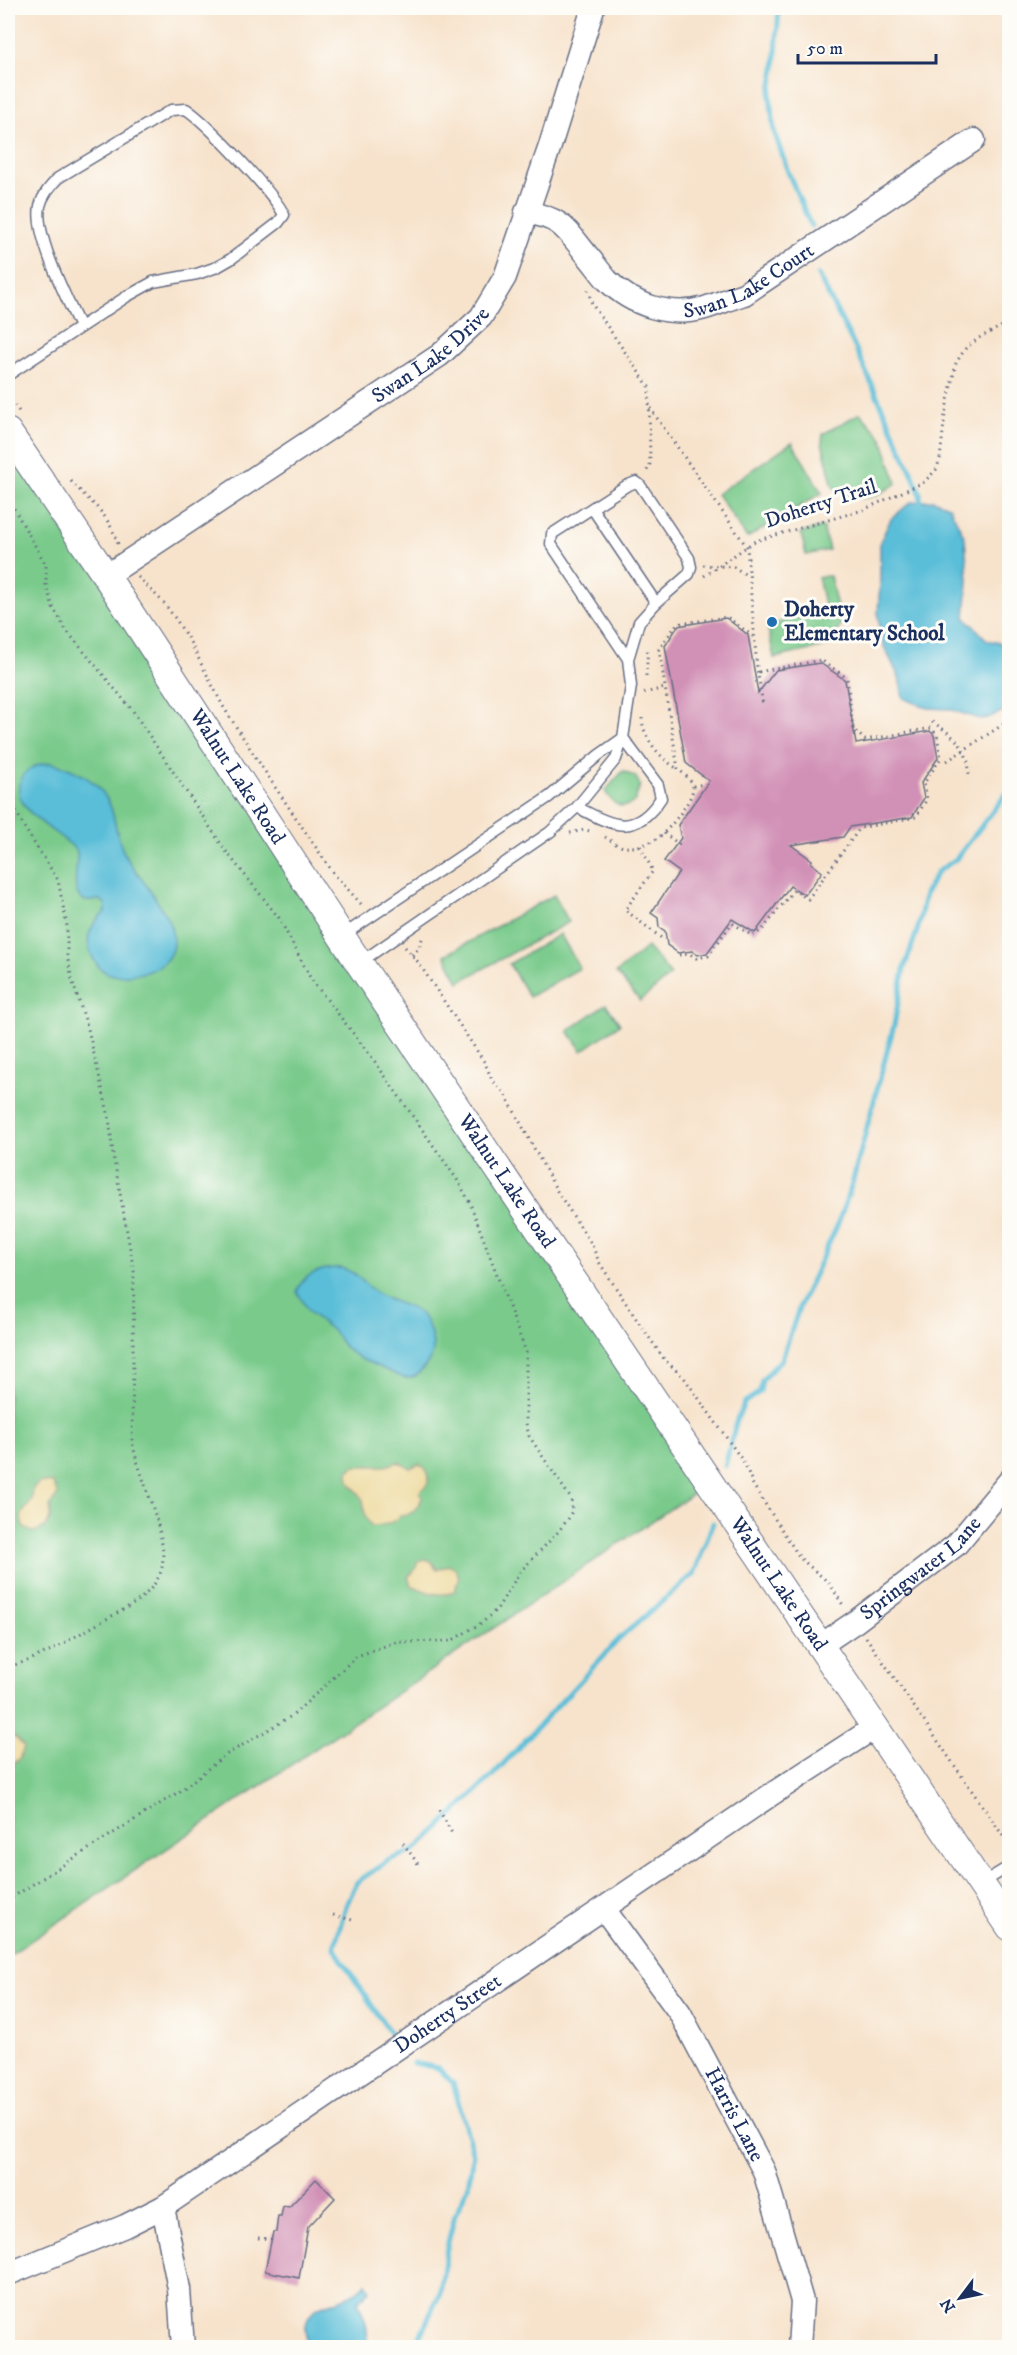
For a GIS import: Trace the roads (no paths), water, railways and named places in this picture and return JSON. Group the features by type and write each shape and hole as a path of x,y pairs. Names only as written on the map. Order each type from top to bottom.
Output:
{"street":[{"name":"Swan Lake Drive","path":"106,576 440,355 481,317 505,277 550,146 593,8"},
{"name":"Swan Lake Court","path":"526,212 548,216 563,225 608,281 629,297 653,308 679,311 703,309 744,294 974,140"},
{"name":"Walnut Lake Road","path":"8,432 106,576 359,963 1010,1927"},
{"name":"Springwater Lane","path":"820,1645 855,1622 956,1545 1010,1480"},
{"name":"Doherty Street","path":"8,2274 125,2226 163,2207 874,1728"},
{"name":"Harris Lane","path":"604,1909 680,2013 764,2171 802,2301 800,2348"},
{"path":"163,2207 179,2289 183,2348"}],"lane":[{"path":"8,375 153,282 197,274 231,260 278,223 284,215 271,195 218,138 186,109 171,110 57,178 46,191 40,206 39,222 52,265 80,327"},
{"path":"359,963 550,832 577,807 616,759 623,738 631,687 628,659 639,622 688,574 691,565 689,558 636,482 626,486 552,534 551,544 628,659"},
{"path":"592,508 656,603"},
{"path":"342,936 549,797 623,738"},
{"path":"577,807 607,822 632,824 646,819 661,798 658,785 623,738"},
{"path":"980,1883 1010,1866"}],"water":[{"path":"933,500 949,506 965,538 968,581 965,617 987,640 1009,645 1009,709 983,720 949,709 928,708 903,698 899,677 881,640 878,614 880,542 891,519 911,502"},
{"path":"51,763 87,778 107,799 124,854 154,896 170,925 173,939 171,952 156,968 138,974 113,975 99,967 90,952 88,938 90,931 105,912 106,905 101,900 86,901 81,898 76,887 77,851 28,810 21,800 19,789 22,777 31,768"},
{"path":"340,1268 352,1272 373,1291 412,1309 424,1319 429,1327 433,1349 428,1362 417,1375 404,1378 361,1359 345,1348 333,1331 309,1312 297,1292 303,1280 314,1273"},
{"path":"366,2283 370,2290 358,2302 366,2323 369,2347 307,2347 306,2323 309,2315 321,2306 351,2295"}],"waterway":[{"path":"779,8 775,68 770,95 774,131 788,172 811,226"},
{"path":"818,275 854,345 912,473 920,493 921,506"},
{"path":"725,1466 737,1419 745,1402 760,1392 762,1380 782,1359 800,1305 837,1226 852,1184 894,1025 904,969 918,928 925,894 937,872 956,859 1010,789"},
{"path":"390,2033 334,1948 346,1906 357,1882 389,1860 414,1851 492,1776 621,1637 694,1574 713,1523"},
{"path":"413,2063 438,2068 453,2083 473,2154 468,2187 455,2215 447,2247 440,2293 420,2336 418,2348"}],"place":[{"name":"Doherty Elementary School","path":"772,622"}]}
